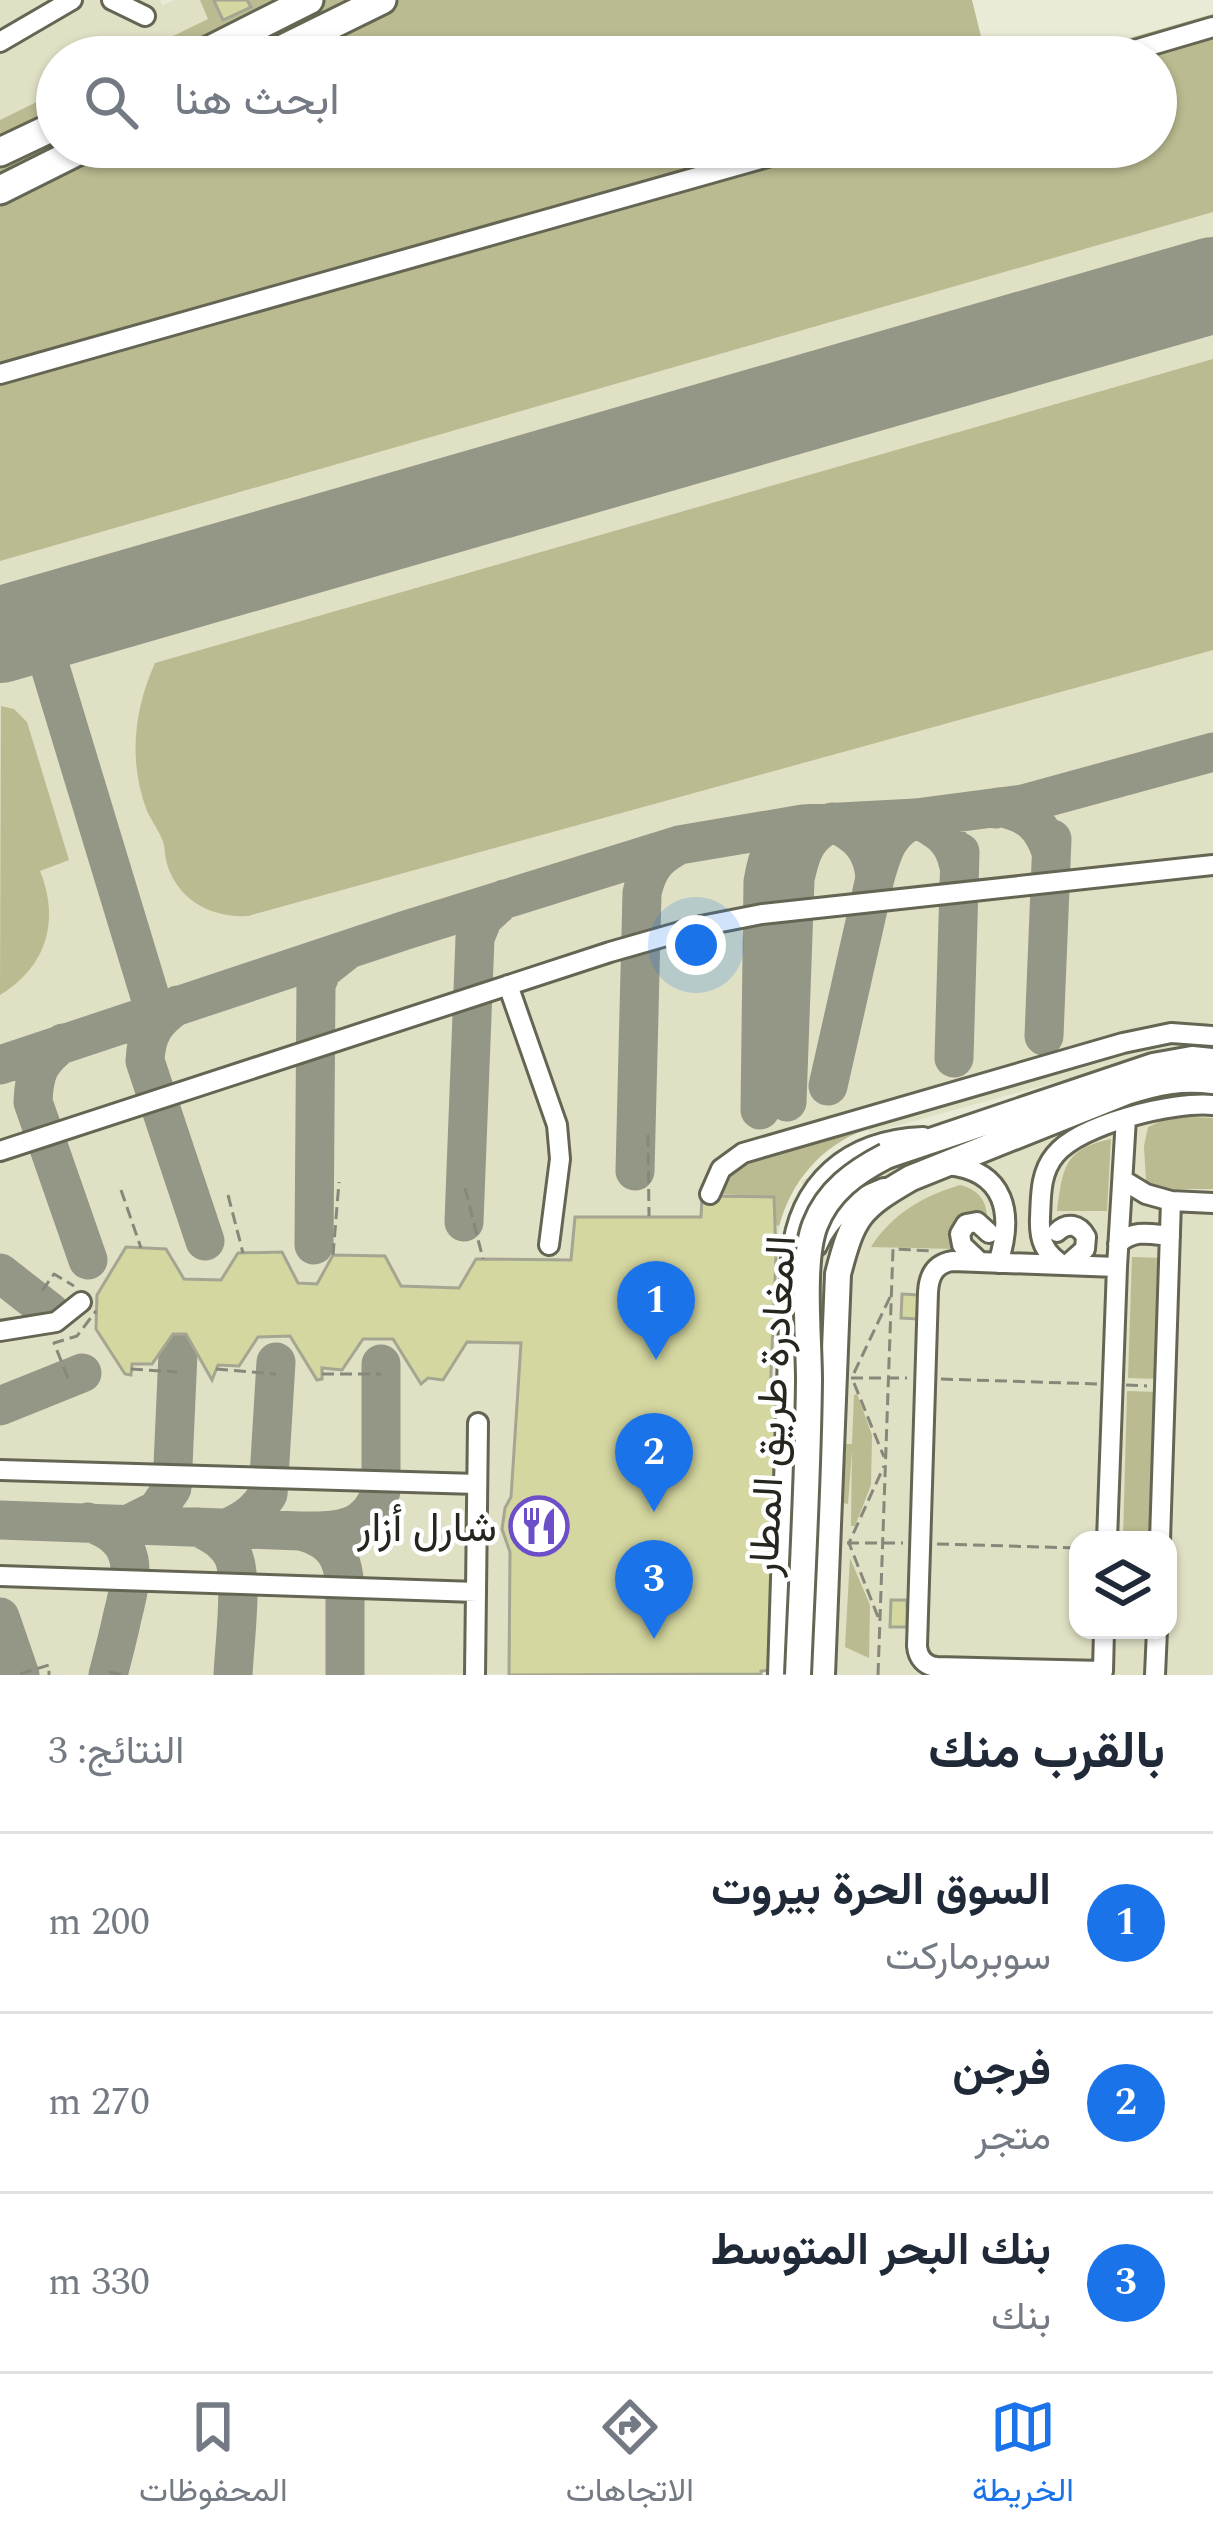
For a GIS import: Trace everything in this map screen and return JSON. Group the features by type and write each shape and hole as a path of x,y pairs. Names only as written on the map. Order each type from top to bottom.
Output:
{"highway":[{"path":"238,36 309,0"},
{"path":"309,36 382,0"},
{"path":"0,152 36,135"},
{"path":"0,190 44,168"}],"main road":[{"name":"المغادرة طريق المطار","path":"797,1675 809,1383 808,1252 826,1203 880,1150 940,1138 1153,1066 1206,1056"},
{"path":"822,1675 838,1274 857,1217 911,1178 1162,1080 1213,1081"}],"lane":[{"path":"0,42 72,0"},
{"path":"112,0 145,16"},
{"path":"1177,38 1213,27"},
{"path":"0,374 729,168"},
{"path":"0,1151 670,934 762,914 1213,866"},
{"path":"508,985 557,1125 560,1160 549,1245"},
{"path":"710,1194 721,1169 743,1153 1124,1042 1171,1034 1213,1036"},
{"path":"1065,1265 1046,1251 1040,1237 1042,1183 1059,1150 1078,1136 1126,1118 1178,1105 1213,1105"},
{"path":"1107,1531 1126,1118"},
{"path":"778,1675 792,1242 802,1210 838,1164 880,1150"},
{"path":"938,1166 968,1168 994,1185 1003,1204 1006,1241 989,1262"},
{"path":"797,1675 812,1262 820,1237 844,1208 911,1178"},
{"path":"1123,1180 1145,1194 1171,1201 1213,1203"},
{"path":"1160,1531 1171,1201"},
{"path":"989,1233 977,1222 966,1224 960,1234 962,1245 989,1262"},
{"path":"1057,1232 1073,1225 1086,1237 1085,1249 1065,1265"},
{"path":"1118,1244 1137,1233 1170,1236"},
{"path":"1104,1639 1103,1673 971,1672 931,1666 919,1657 928,1292 932,1274 946,1262 1117,1267"},
{"path":"0,1330 56,1322 86,1301"},
{"path":"475,1675 478,1423"},
{"path":"0,1470 477,1484"},
{"path":"0,1576 476,1592"},
{"path":"1155,1675 1157,1639"}],"path":[{"path":"648,1135 650,1216"},
{"path":"333,1255 338,1182"},
{"path":"465,1188 483,1259"},
{"path":"121,1190 141,1248"},
{"path":"228,1195 243,1252"},
{"path":"878,1675 893,1250 941,1251"},
{"path":"42,1291 54,1274 86,1301 76,1336 54,1342 68,1378"},
{"path":"880,1622 849,1543 886,1462 853,1378 892,1294"},
{"path":"131,1369 178,1372"},
{"path":"216,1370 276,1374"},
{"path":"322,1374 381,1375"},
{"path":"860,1378 1165,1386"},
{"path":"852,1543 1069,1548"},
{"path":"20,1674 49,1665 49,1675"},
{"path":"109,1672 123,1675"}],"shaded area":[{"path":"0,0 160,0 162,5 200,0 209,19 174,36 36,36 36,102 0,120"},
{"path":"200,0 972,0 981,36 173,36 208,19"},
{"path":"1213,14 1213,1022 1184,1024 1180,1048 850,1135 820,1157 795,1186 777,1241 770,1396 789,1398 761,1674 0,1675 0,364 1044,168 1177,168 1177,41"},
{"path":"1213,14 1213,212 0,561 0,120 36,102 36,168 1177,168 1177,36 1137,36"},
{"path":"1213,359 1213,650 248,916 209,910 188,897 172,877 137,773 138,717 155,663"},
{"path":"1,706 14,709 27,722 69,860 40,871 49,907 45,941 29,971 0,995"},
{"path":"1213,1043 1213,1675 809,1675 819,1236 801,1180"},
{"path":"1172,1116 1213,1118 1213,1189 1158,1189 1146,1181 1148,1127"},
{"path":"863,1124 865,1130 834,1145 810,1167 779,1226 774,1197 720,1194 730,1174 751,1155"},
{"path":"1111,1139 1107,1211 1057,1211 1061,1183 1074,1155"},
{"path":"960,1185 980,1196 987,1216 971,1215 959,1221 953,1233 954,1249 871,1247 909,1208"},
{"path":"1132,1257 1161,1258 1158,1379 1128,1378"},
{"path":"1127,1391 1157,1392 1152,1531 1123,1531"},
{"path":"857,1394 872,1435 871,1485 851,1526 852,1450 848,1504 843,1503 846,1444 852,1444"},
{"path":"850,1558 870,1605 869,1658 845,1647"}],"building":[{"path":"217,0 247,0 251,7 223,20"},
{"path":"702,1196 774,1197 770,1397 789,1398 782,1669 761,1674 509,1675 510,1552 502,1529 511,1497 521,1343 467,1342 443,1380 428,1378 421,1384 393,1339 363,1339 342,1370 322,1368 322,1379 317,1380 290,1336 258,1337 239,1366 218,1365 212,1380 186,1334 173,1334 152,1364 132,1364 131,1375 125,1374 96,1329 97,1295 126,1247 166,1249 184,1279 221,1280 238,1253 282,1252 298,1283 317,1284 333,1255 385,1256 401,1286 459,1288 476,1259 571,1260 575,1217 701,1217"},
{"path":"902,1294 918,1295 917,1319 901,1318"},
{"path":"891,1600 907,1600 907,1627 890,1627"}],"taxiway":[{"path":"1179,295 1213,289"},
{"path":"37,624 155,1013"},
{"path":"0,1065 679,845 803,824 916,818 1023,804 1213,752"},
{"path":"995,809 1008,809 1032,821 1051,852"},
{"path":"828,1086 875,878 888,842 916,818 943,835 958,863"},
{"path":"787,1102 795,879 802,852 832,822 862,843 875,878"},
{"path":"760,1110 763,882 774,847 803,824"},
{"path":"1044,1036 1052,839"},
{"path":"635,1171 642,893 652,866 674,848"},
{"path":"954,1058 960,852"},
{"path":"464,1222 475,938 483,918 504,899"},
{"path":"314,1245 316,985 322,970 346,951"},
{"path":"178,1005 153,1028 145,1061 205,1241"},
{"path":"63,1043 39,1068 33,1102 88,1260"},
{"path":"0,1273 50,1312"},
{"path":"129,1524 157,1510 172,1488 178,1353"},
{"path":"229,1527 251,1514 268,1494 276,1362"},
{"path":"0,1520 300,1531 350,1526 368,1515 381,1491 381,1364"},
{"path":"0,1406 82,1373"},
{"path":"88,1522 117,1538 129,1560 129,1587 108,1675"},
{"path":"198,1527 223,1543 237,1569 233,1675"},
{"path":"300,1531 327,1543 340,1562 345,1587 345,1675"},
{"path":"0,1617 20,1675"}],"runway":[{"path":"0,635 1213,285"}],"place":[{"name":"السوق الحرة بيروت","path":"656,1360"},
{"name":"فرجن","path":"654,1512"},
{"name":"شارل أزار","path":"539,1526"},
{"name":"بنك البحر المتوسط","path":"654,1639"}]}
